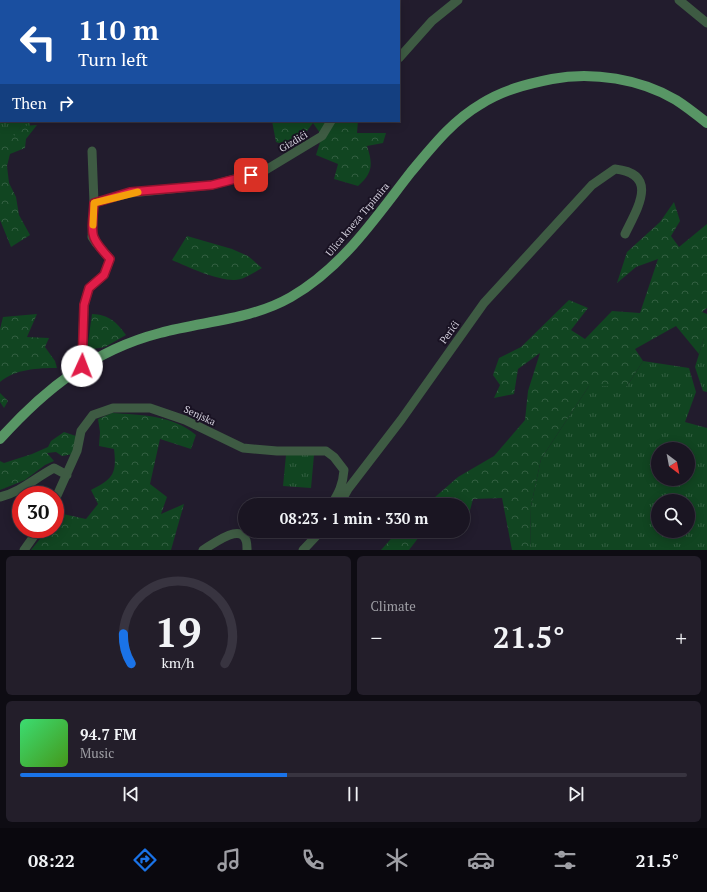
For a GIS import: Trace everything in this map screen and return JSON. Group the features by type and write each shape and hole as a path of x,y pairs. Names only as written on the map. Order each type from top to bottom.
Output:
{"main road":[{"name":"Ulica kneza Trpimira","path":"0,439 17,420 62,379 82,366 119,347 160,333 212,324 271,307 309,285 330,270 348,252 430,149 453,125 480,105 502,93 529,83 564,76 623,80 675,100 707,122"}],"street":[{"path":"400,57 432,22 458,0"},
{"path":"680,0 707,23"},
{"name":"Gizdići","path":"94,203 130,192 212,185 264,171 322,136 331,122"},
{"path":"82,366 84,305 89,288 104,275 110,259 92,237 94,203 92,151"},
{"name":"Perići","path":"344,498 348,489 401,420 484,303 592,185 615,169 629,171 638,178 642,186 642,198 625,234"},
{"name":"Senjska","path":"62,486 77,451 80,431 93,415 113,408 150,408 185,420 243,448 277,451 326,451 334,457 344,470 343,483 336,498"},
{"path":"0,498 11,495 26,487 42,474 54,468 67,475"},
{"path":"203,550 226,536 236,532 242,535 247,541 247,550"},
{"path":"24,550 33,538"},
{"path":"302,550 309,538"},
{"path":"302,550 314,538"}],"green space":[{"path":"0,122 29,122 30,126 21,126 15,136 0,136"},
{"path":"272,122 358,122 357,133 386,133 383,143 367,146 371,163 370,168 367,177 358,186 334,179 338,164 316,155 322,136 313,123 294,148 276,142"},
{"path":"37,125 26,139 25,148 10,154 7,166 9,183 16,197 19,215 30,235 11,247 0,220 0,136 14,136 21,126"},
{"path":"674,202 680,221 671,236 679,247 707,224 707,308 702,312 707,314 707,338 704,338 699,354 676,326 635,349 643,361 627,386 589,386 541,459 531,506 530,550 512,550 502,498 473,499 470,510 470,498 434,498 458,477 494,456 525,420 528,391 540,353 518,369 514,394 494,398 500,385 493,375 499,358 521,347 569,300 588,308 571,330 585,339 612,311 640,313 658,259 636,267 617,283 627,252 660,222"},
{"path":"187,236 232,249 248,256 262,268 241,279 234,280 219,278 202,273 172,260"},
{"path":"37,314 27,337 49,338 45,347 55,361 57,368 27,370 13,374 0,382 0,329 3,317"},
{"path":"92,314 108,317 119,326 126,335 105,347 87,350"},
{"path":"704,338 707,338 707,392 703,391 695,367"},
{"path":"643,361 689,368 696,392 685,422 707,428 707,550 530,550 531,506 541,459 589,386 627,386"},
{"path":"0,393 8,401 4,408 0,402"},
{"path":"112,413 156,417 177,423 196,435 191,449 160,439 150,484 167,497 161,514 184,504 171,550 31,550 41,538 64,538 64,514 86,519 98,504 91,490 109,479 112,475 115,457 114,449 99,446 100,432 98,419"},
{"path":"64,432 76,436 73,454 62,456 56,452 47,453 54,461 45,465 25,480 0,490 0,461 4,463 48,447 51,441"},
{"path":"286,455 314,455 311,488 283,486"},
{"path":"392,538 418,538 409,550 381,550"}],"slow traffic":[{"path":"93,225 94,203 130,192 138,192"}],"route":[{"path":"82,366 84,305 89,288 104,275 110,259 92,237 94,203 130,192 212,185 251,175"}]}
